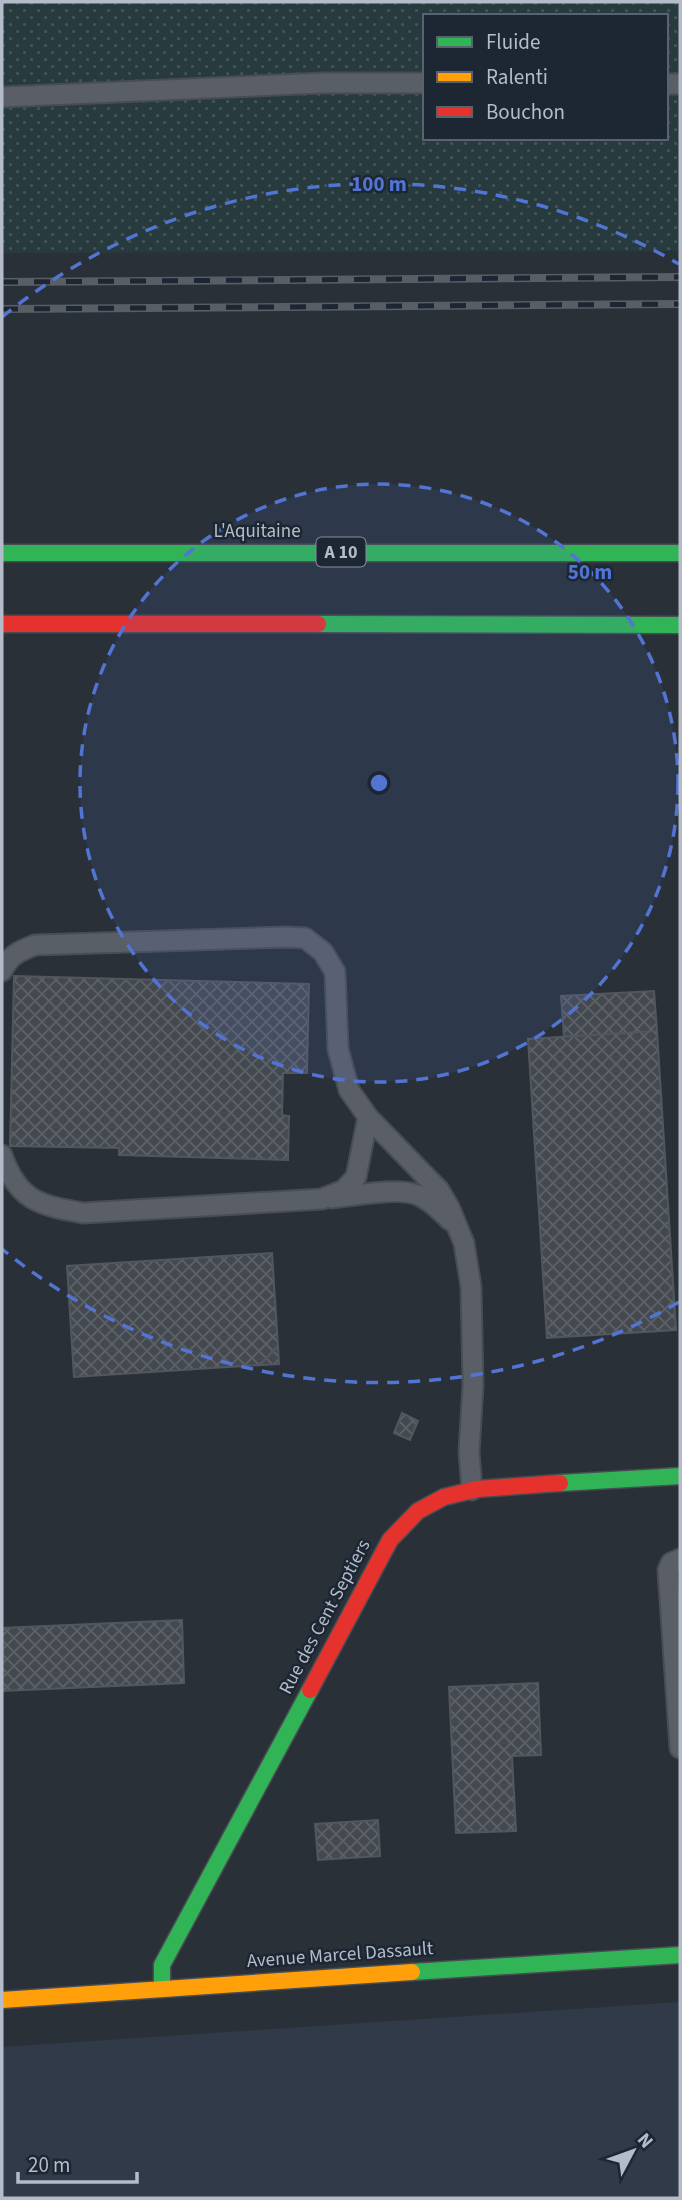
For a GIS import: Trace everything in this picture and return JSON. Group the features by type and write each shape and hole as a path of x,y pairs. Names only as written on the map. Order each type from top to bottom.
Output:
{"main road":[{"name":"L'Aquitaine","path":"2,553 680,553"},
{"path":"2,624 680,625"},
{"name":"Rue des Cent Septiers","path":"162,1988 162,1965 390,1540 407,1520 426,1505 472,1490 680,1476"},
{"name":"Avenue Marcel Dassault","path":"2,2000 680,1955"}],"lane":[{"path":"2,97 323,83 423,83"},
{"path":"2,971 8,959 17,951 35,944 287,937 305,938 323,952 335,972 338,1049 349,1090 368,1117 439,1190 464,1243 471,1287 473,1385 469,1452 472,1490"},
{"path":"322,1199 344,1191 356,1177 368,1117"},
{"path":"2,1155 8,1173 28,1197 46,1206 83,1213 322,1199 400,1191 419,1195 438,1208 458,1228"},
{"path":"680,1559 671,1563 668,1570 680,1748"}],"shaded area":[{"path":"680,2002 680,2198 2,2198 2,2047"}],"green space":[{"path":"2,2 680,2 680,251 2,253"}],"building":[{"path":"14,976 309,984 307,1073 283,1073 282,1115 289,1116 288,1160 119,1155 119,1148 10,1146"},
{"path":"654,991 657,1031 564,1037 561,996"},
{"path":"657,1031 676,1330 547,1338 528,1039"},
{"path":"272,1253 278,1346 260,1365 74,1377 67,1266"},
{"path":"278,1346 279,1364 260,1365"},
{"path":"402,1413 418,1421 410,1440 394,1433"},
{"path":"182,1620 184,1683 2,1691 2,1628"},
{"path":"538,1683 541,1755 512,1756 516,1831 456,1833 449,1687"},
{"path":"378,1820 380,1856 318,1860 315,1824"}],"railway":[{"path":"2,282 680,277"},
{"path":"2,309 680,304"}],"traffic: fast":[{"path":"2,553 680,553"},
{"path":"318,624 680,625"},
{"path":"560,1483 680,1476"},
{"path":"162,1988 162,1965 310,1690"},
{"path":"412,1972 680,1955"}],"traffic: slow":[{"path":"2,2000 412,1972"}],"traffic: jam":[{"path":"2,624 318,624"},
{"path":"310,1690 390,1540 418,1511 444,1497 477,1489 560,1483"}]}
